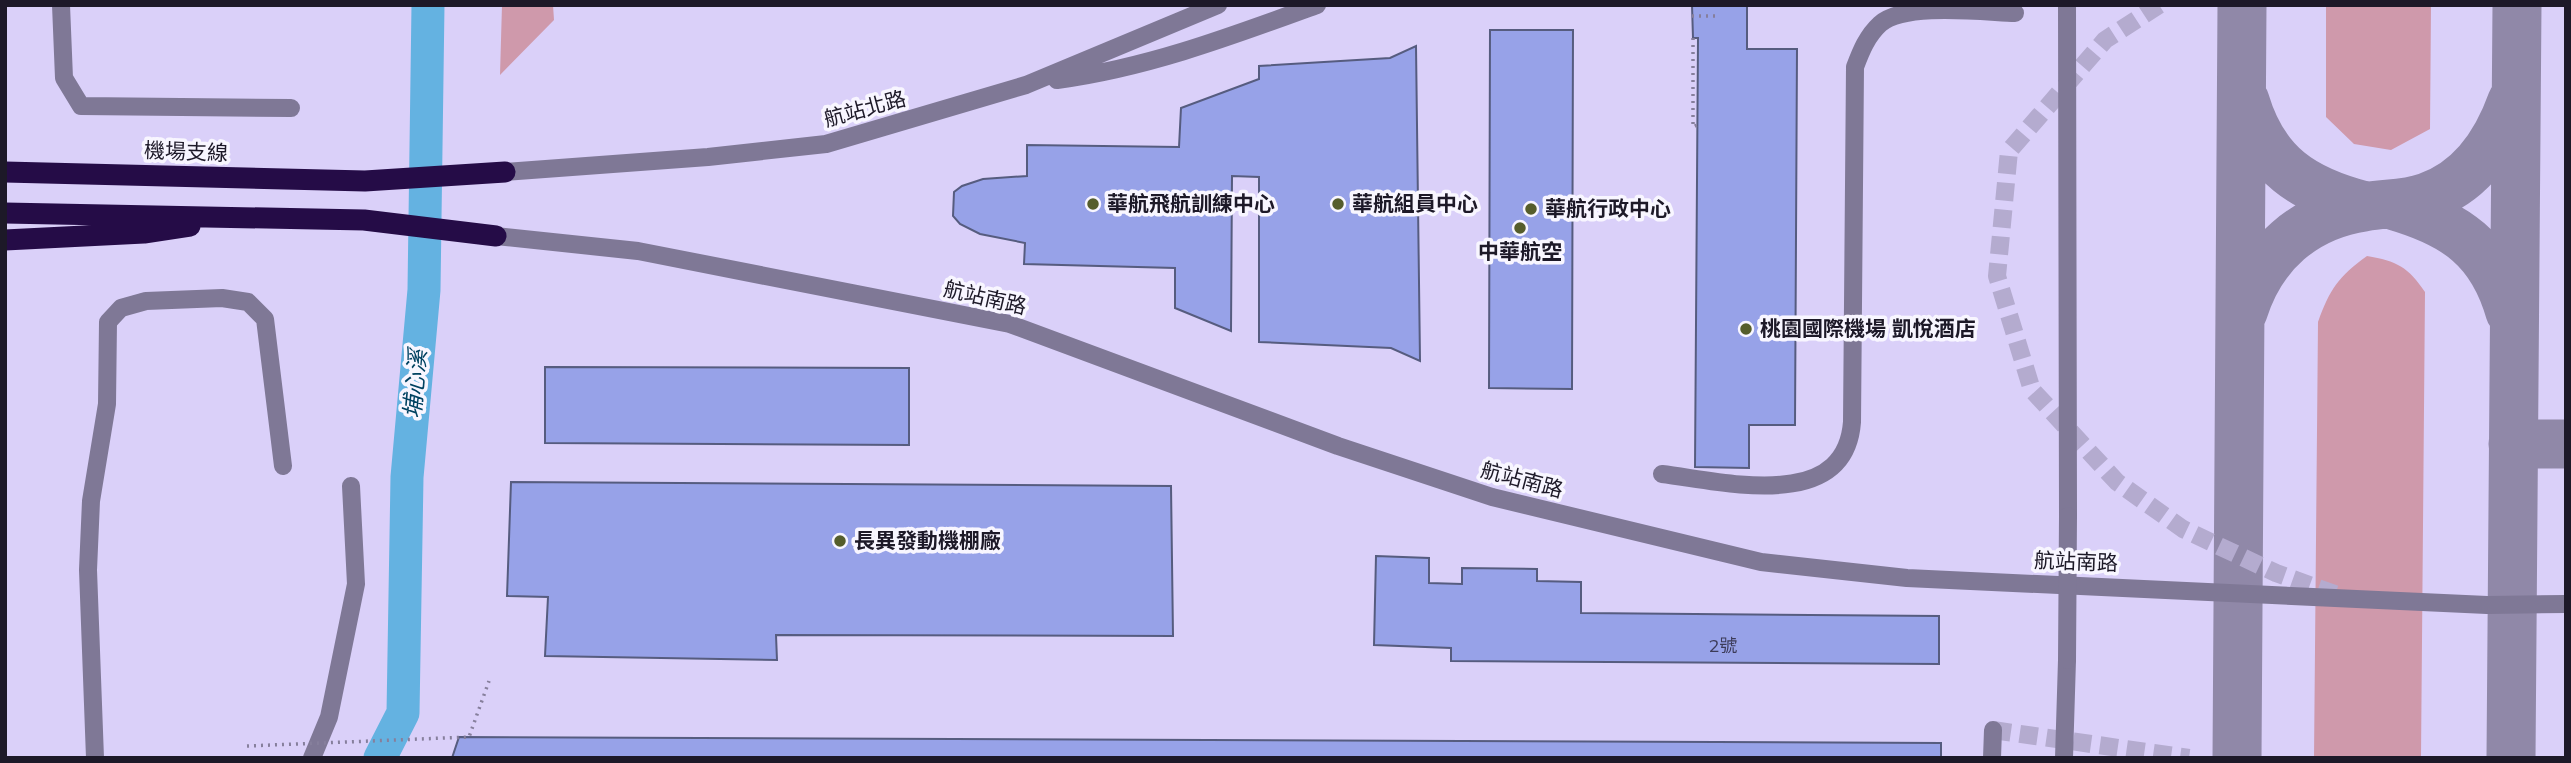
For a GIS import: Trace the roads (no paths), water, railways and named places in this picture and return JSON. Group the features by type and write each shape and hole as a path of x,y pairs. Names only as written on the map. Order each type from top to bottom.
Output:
{"highway":[{"name":"機場支線","path":"9,171 365,181 505,172"},
{"path":"5,213 364,220 496,236"},
{"path":"5,240 144,233 251,217"}],"street":[{"path":"61,5 64,78 81,106 291,108"},
{"name":"航站北路","path":"505,172 708,157 826,144 1026,85 1218,5"},
{"path":"1026,85 1101,74 1139,64 1204,46 1317,5"},
{"path":"2064,758 2068,516 2067,5"},
{"path":"1662,474 1757,485 1789,485 1812,481 1846,451 1852,422 1855,66 1865,41 1882,22 1902,15 1923,11 2015,13"},
{"name":"航站南路","path":"496,236 638,251 1010,324 1338,446 1492,497 1761,562 1907,578 2487,606 2566,604"},
{"path":"95,758 89,570 91,501 107,404 108,322 121,308 146,301 222,298 248,302 265,319 283,466"},
{"path":"312,758 329,717 354,594 351,486"},
{"path":"1992,758 1993,730"}],"waterway":[{"name":"埔心溪","path":"380,758 403,713 407,477 424,290 428,5"}],"tunnel":[{"path":"2159,5 2105,40 2009,151 1997,276 2032,390 2117,482 2183,529 2276,573 2340,596"},
{"path":"1993,730 2189,758"}],"place":[{"name":"華航飛航訓練中心","path":"1093,204"},
{"name":"華航組員中心","path":"1338,204"},
{"name":"華航行政中心","path":"1531,209"},
{"name":"中華航空","path":"1520,228"},
{"name":"桃園國際機場 凱悅酒店","path":"1746,329"},
{"name":"長異發動機棚廠","path":"840,541"}]}
